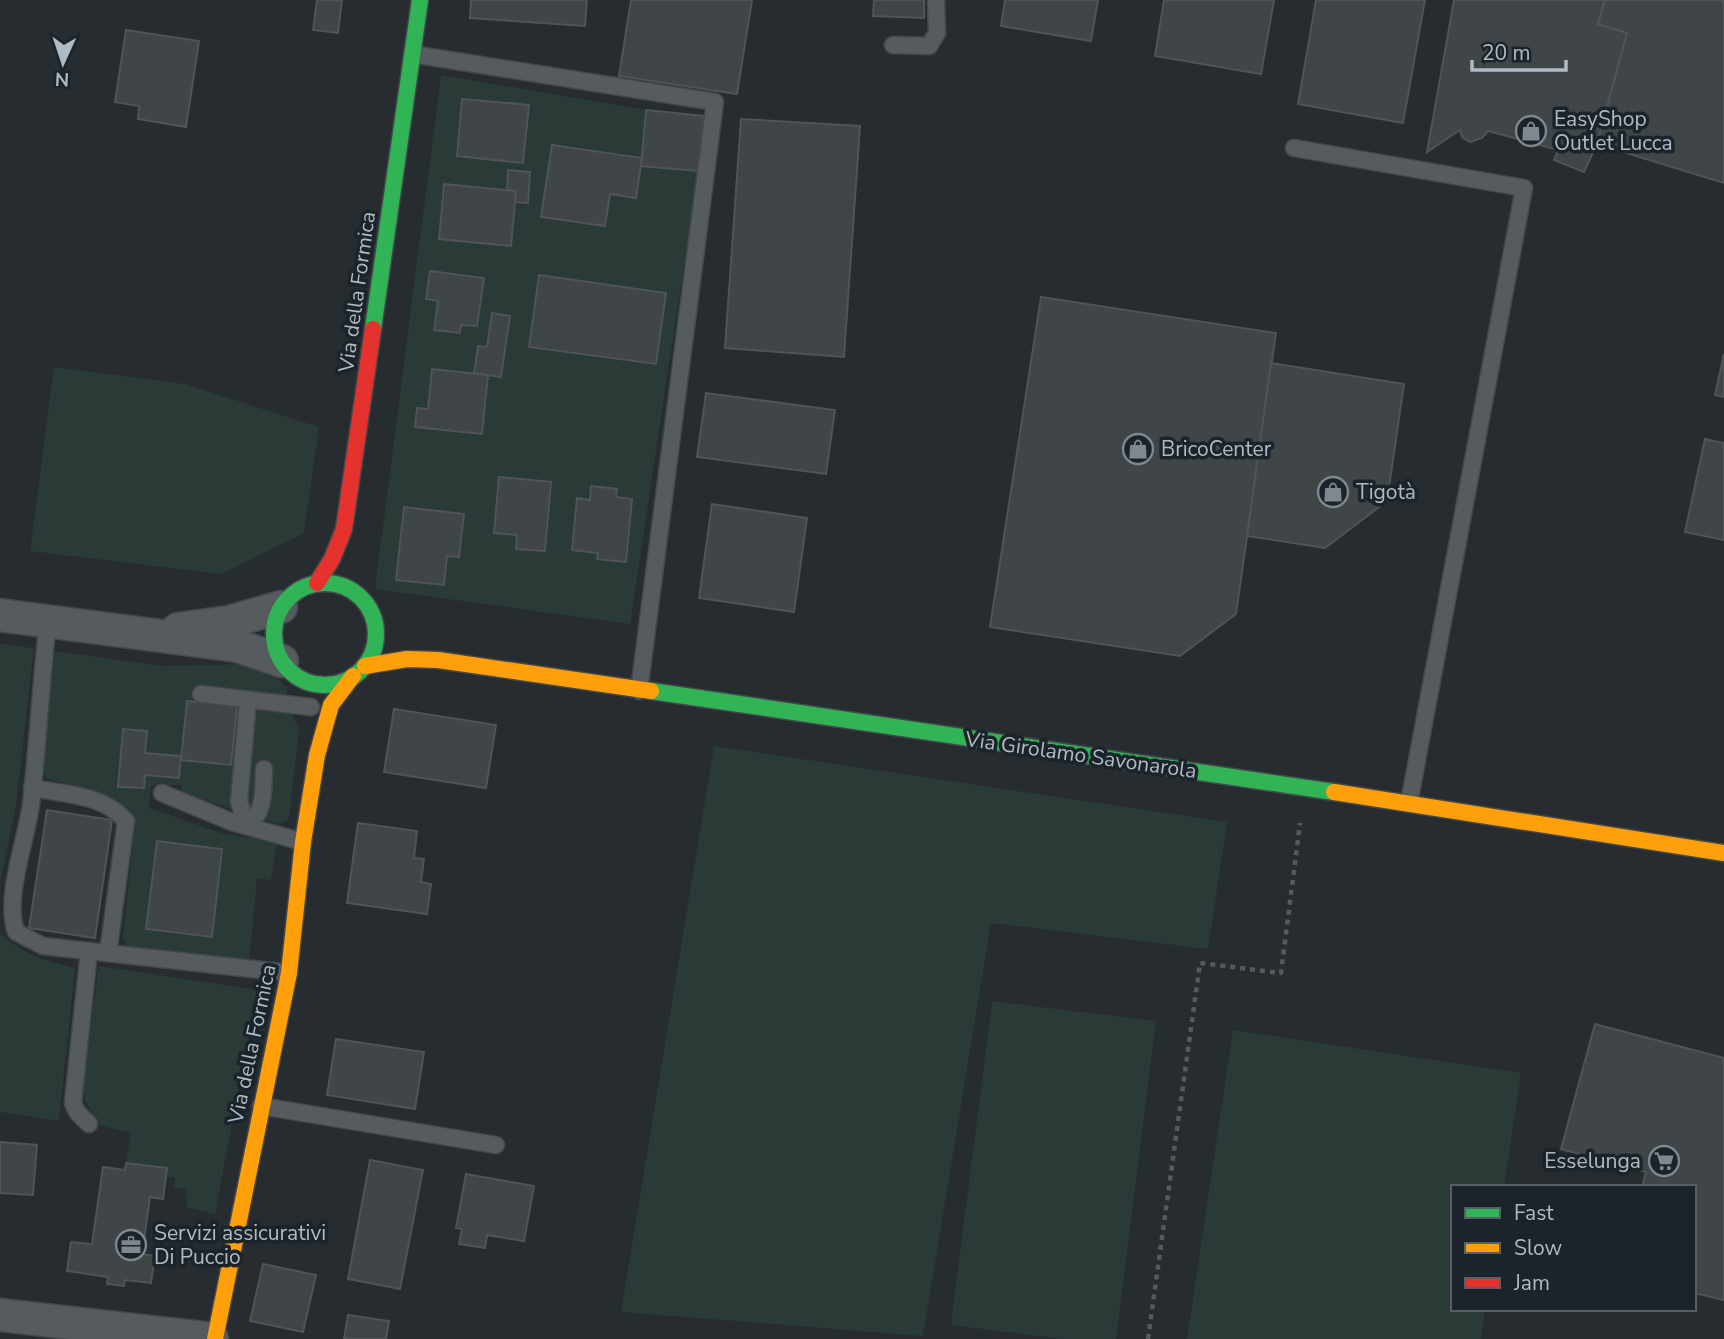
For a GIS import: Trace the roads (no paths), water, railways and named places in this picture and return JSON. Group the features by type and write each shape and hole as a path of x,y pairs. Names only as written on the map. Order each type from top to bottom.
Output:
{"street":[{"name":"Via della Formica","path":"317,583 332,559 344,529 420,0"},
{"path":"0,615 238,646 326,685 359,671 373,652 375,622 369,608 347,587 317,583 303,587 281,607 229,622 142,633"},
{"path":"281,607 273,634 290,669"},
{"name":"Via Girolamo Savonarola","path":"375,622 438,660"},
{"name":"Via Girolamo Savonarola","path":"359,671 407,659 438,660 1305,787 1724,853"},
{"path":"377,679 418,669 466,665"},
{"name":"Via della Formica","path":"290,669 311,707 317,755"},
{"name":"Via della Formica","path":"214,1339 289,973 303,842 317,755 331,705 359,671"},
{"path":"317,755 345,709 361,694"},
{"path":"0,1315 214,1339"}],"lane":[{"path":"893,45 929,46 937,33 936,0"},
{"path":"412,54 715,102 639,691"},
{"path":"1294,148 1524,188 1409,803"},
{"path":"48,621 32,788 12,920 16,932 43,946 289,973"},
{"path":"201,694 311,707"},
{"path":"246,826 239,801 248,700"},
{"path":"246,826 257,819 260,810 264,769"},
{"path":"32,788 92,799 117,811 126,821 108,953"},
{"path":"162,793 246,826 303,842"},
{"path":"89,951 73,1103 89,1124"},
{"path":"261,1106 496,1145"}],"place":[{"name":"EasyShop Outlet Lucca","path":"1531,131"},
{"name":"BricoCenter","path":"1138,449"},
{"name":"Tigotà","path":"1333,492"},
{"name":"Esselunga","path":"1664,1161"},
{"name":"Servizi assicurativi Di Puccio","path":"131,1245"}]}
